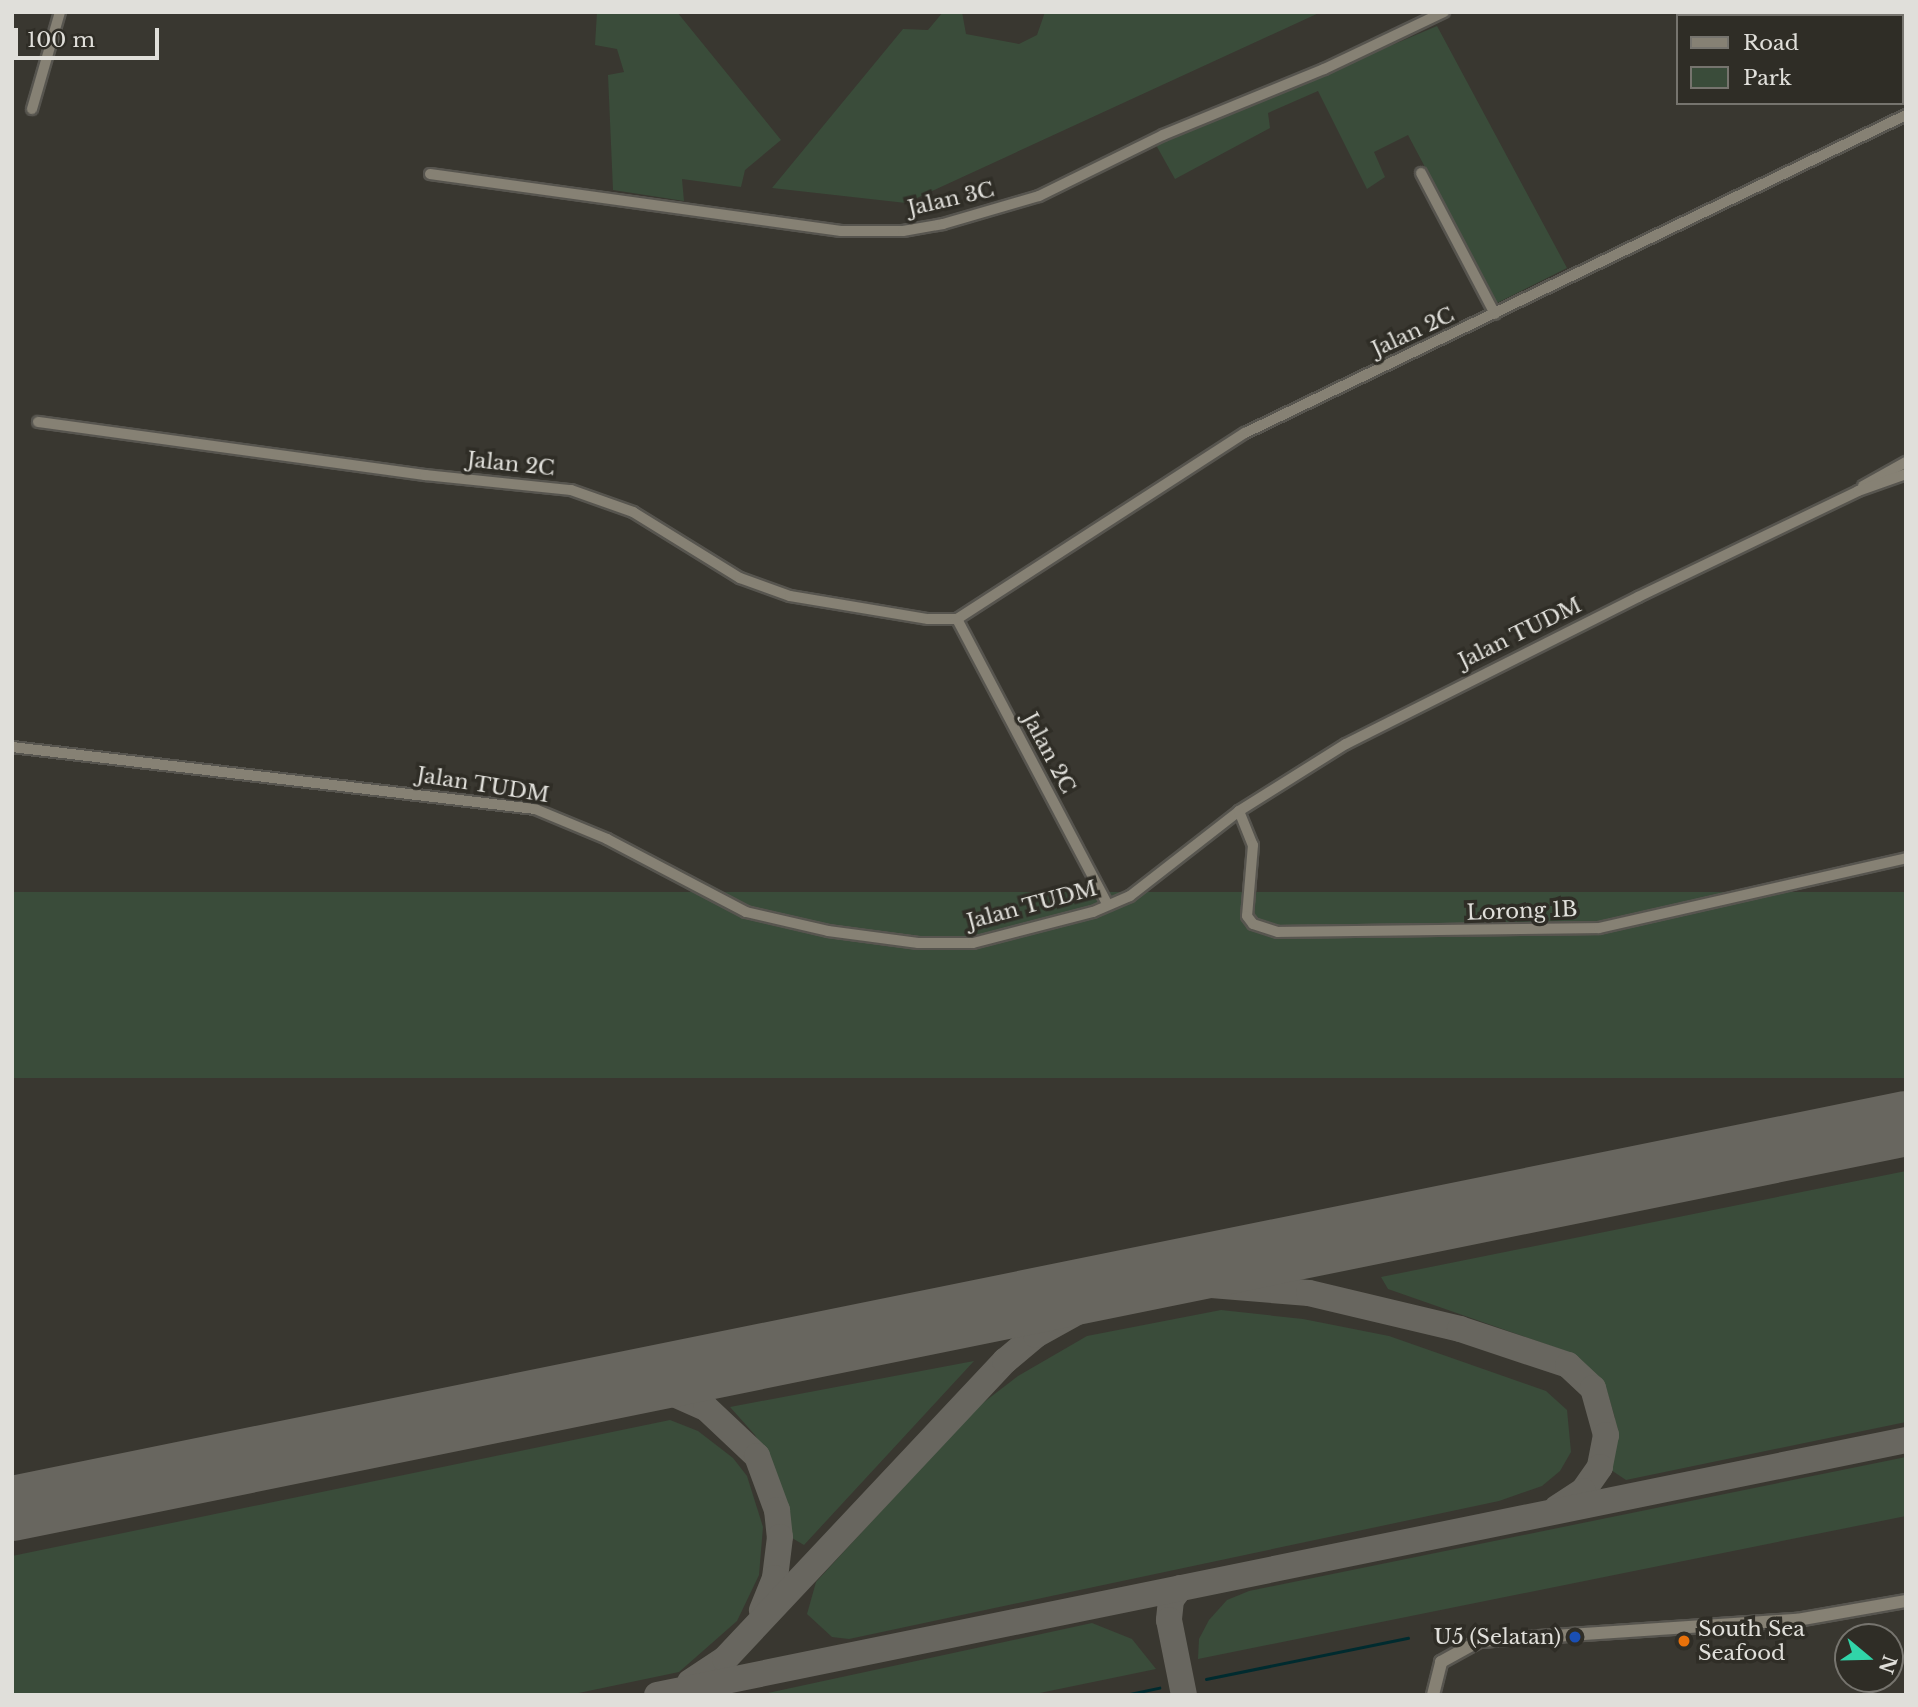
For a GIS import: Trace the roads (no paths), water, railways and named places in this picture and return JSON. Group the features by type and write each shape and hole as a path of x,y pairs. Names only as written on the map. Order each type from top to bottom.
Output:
{"street":[{"path":"32,109 60,12"},
{"name":"Jalan 3C","path":"430,174 841,231 916,228 1038,196 1163,135 1324,69 1444,12"},
{"name":"Jalan 2C","path":"38,422 425,475 571,490 633,512 740,578 779,593 856,609 957,620 1245,433 1906,115"},
{"path":"1421,173 1494,314"},
{"name":"Jalan TUDM","path":"12,747 536,809 607,839 725,905 828,931 918,943 973,943 1108,905 1130,896 1238,811 1305,767 1409,710 1858,491 1906,462"},
{"name":"Jalan TUDM","path":"1858,491 1906,474"},
{"name":"Jalan 2C","path":"957,620 1108,905"},
{"name":"Lorong 1B","path":"1238,811 1253,845 1247,916 1253,925 1278,932 1599,928 1906,859"},
{"path":"1433,1695 1441,1662 1450,1653 1479,1641 1797,1620 1906,1601"}],"waterway":[{"path":"1206,1679 1408,1638"},
{"path":"1125,1695 1159,1688"}],"place":[{"name":"U5 (Selatan)","path":"1575,1637"},
{"name":"South Sea Seafood","path":"1684,1641"}]}
